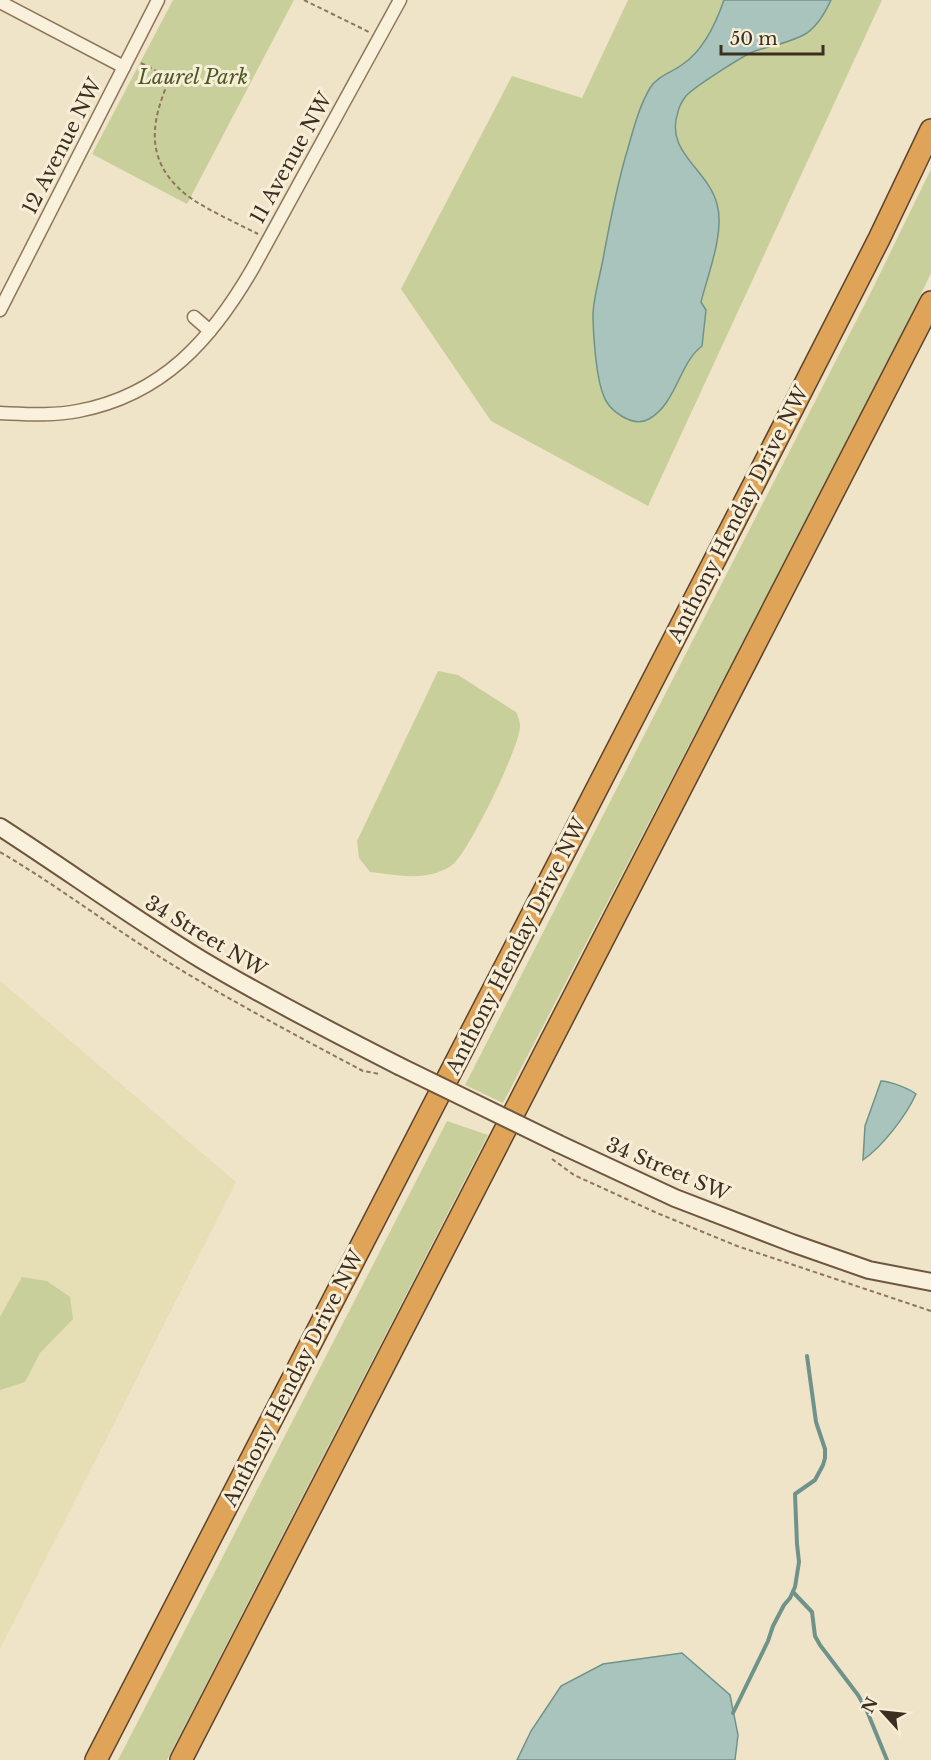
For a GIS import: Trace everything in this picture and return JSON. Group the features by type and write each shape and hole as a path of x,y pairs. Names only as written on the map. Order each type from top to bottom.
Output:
{"highway":[{"name":"Anthony Henday Drive NW","path":"96,1760 756,480 879,239 931,130"},
{"path":"181,1760 931,302"}],"main road":[{"name":"34 Street NW","path":"0,827 128,914 203,960 288,1010 399,1066"},
{"name":"34 Street SW","path":"399,1066 554,1150 792,1243 869,1270 931,1282"}],"street":[{"name":"12 Avenue NW","path":"0,310 158,0"},
{"name":"11 Avenue NW","path":"0,413 40,414 78,411 125,396 158,379 195,350 234,300 253,268 400,0"},
{"path":"0,2 124,67"},
{"path":"194,317 210,331"}],"path":[{"path":"304,0 371,34"},
{"path":"138,61 170,78 155,121 154,141 157,154 165,170 186,194 261,235"},
{"path":"554,1150 574,1176 657,1213 737,1246 931,1311"}],"shaded area":[{"path":"0,981 236,1182 0,1649"}],"green space":[{"name":"Laurel Park","path":"173,0 294,0 187,204 92,154"},
{"path":"628,0 882,0 648,506 491,421 401,289 512,76 582,98"},
{"path":"931,169 931,273 891,357 503,1103 465,1085 871,292"},
{"path":"438,671 458,675 516,712 520,724 518,737 492,799 469,843 451,866 422,876 370,872 359,858 357,841"},
{"path":"447,1121 488,1135 167,1760 118,1760"},
{"path":"22,1277 47,1281 70,1297 73,1319 40,1353 25,1382 0,1390 0,1317"}],"water":[{"path":"724,0 831,0 821,18 807,33 741,58 691,92 680,105 675,126 677,138 689,160 712,192 719,215 717,240 701,302 706,310 702,346 688,362 666,403 658,412 643,421 629,420 616,412 606,400 598,377 595,354 594,306 614,203 635,125 650,88 657,80 683,64 703,44"},
{"path":"881,1081 900,1086 916,1094 893,1130 863,1160 865,1126"},
{"path":"682,1653 730,1695 738,1735 735,1760 517,1760 531,1731 561,1686 603,1664"}],"waterway":[{"path":"733,1713 773,1626 795,1587 799,1562 795,1494 815,1480 825,1458 825,1449 816,1422 807,1356"},
{"path":"793,1592 812,1612 815,1636 858,1695 887,1760"}]}
